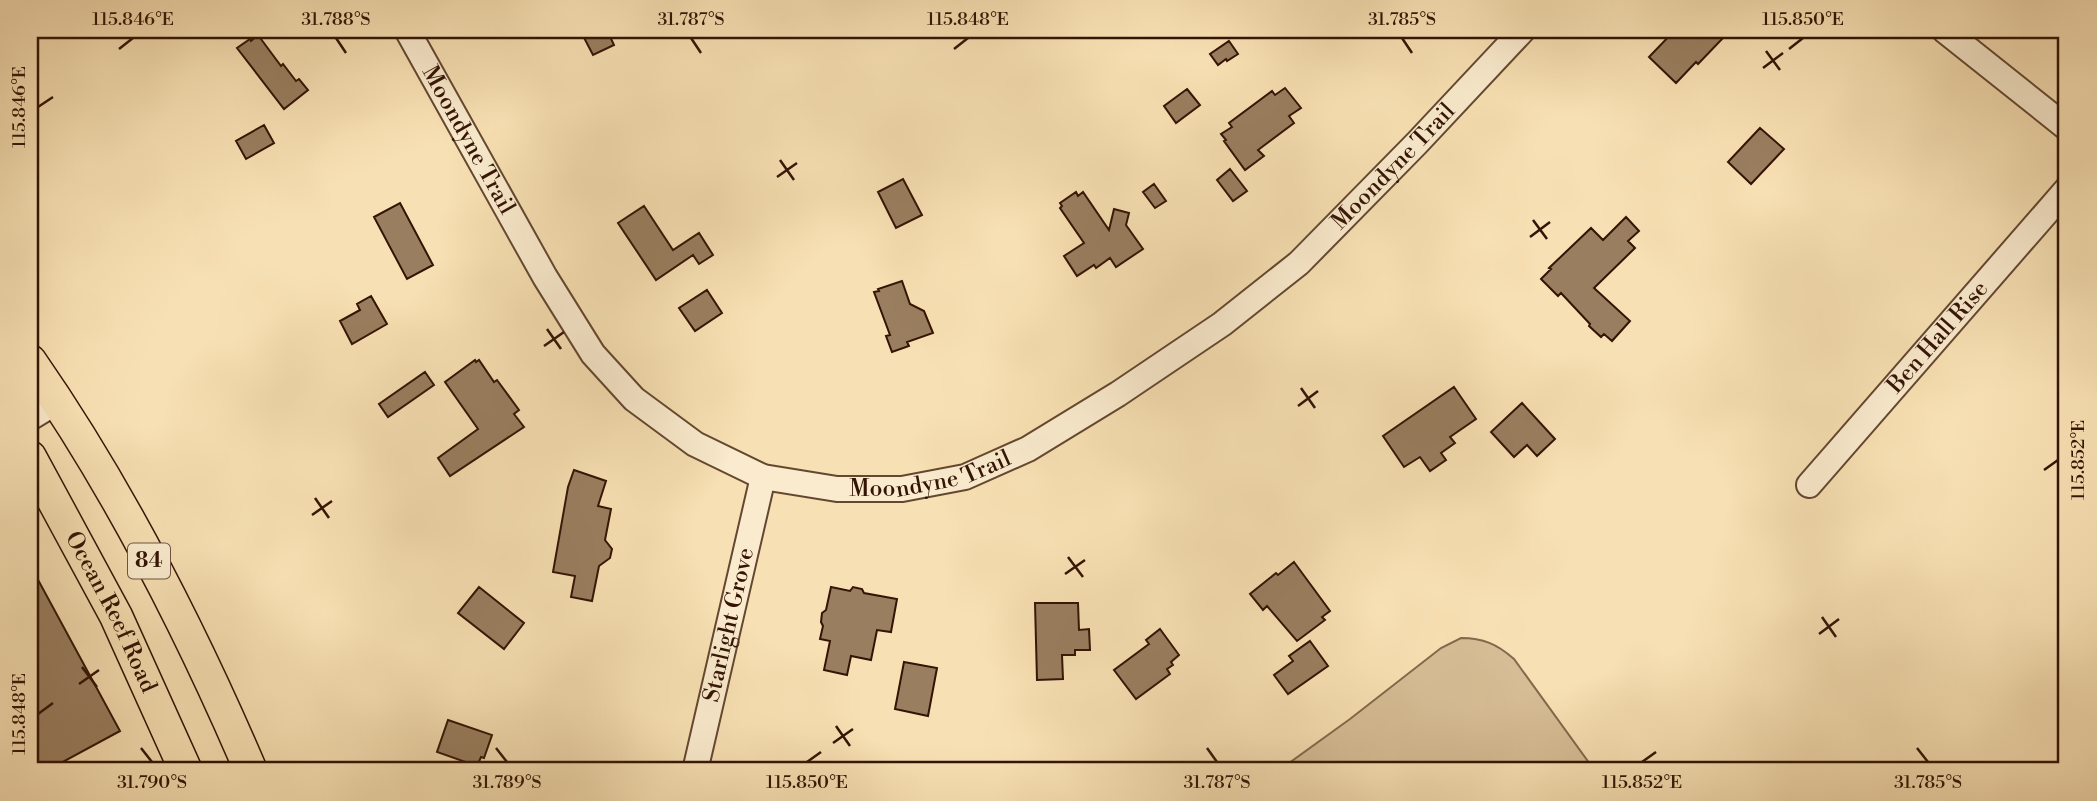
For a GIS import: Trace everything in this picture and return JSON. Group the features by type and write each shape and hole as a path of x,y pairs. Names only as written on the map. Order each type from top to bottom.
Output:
{"main road":[{"name":"84","path":"32,370 58,401 168,594 251,771"},
{"name":"Ocean Reef Road","path":"30,457 116,616 186,771"},
{"path":"30,502 96,579"}],"street":[{"name":"Moondyne Trail","path":"407,30 539,265 593,354 634,400 695,444 764,477 837,489 902,489 965,477 1028,449 1118,394 1222,324 1299,262 1417,143 1523,30"},
{"path":"1944,30 2067,128"},
{"name":"Ben Hall Rise","path":"1809,485 2067,189"},
{"path":"30,418 58,401"},
{"name":"Starlight Grove","path":"695,771 764,477"}],"shaded area":[{"path":"1461,638 1489,643 1514,659 1595,771 1278,771 1441,648"}],"building":[{"path":"580,30 607,30 614,45 593,55"},
{"path":"1675,30 1728,30 1698,64 1696,62 1676,83 1649,57"},
{"path":"258,35 281,66 283,64 296,81 299,79 308,90 284,109 237,48"},
{"path":"1229,41 1238,54 1218,65 1210,54"},
{"path":"1285,88 1301,108 1289,116 1294,123 1258,150 1264,156 1245,170 1221,134 1232,127 1229,123 1272,91 1275,95"},
{"path":"1187,89 1200,105 1176,123 1164,106"},
{"path":"264,125 274,143 246,159 236,141"},
{"path":"1760,128 1784,149 1751,184 1728,162"},
{"path":"1230,169 1247,191 1233,201 1217,180"},
{"path":"903,179 922,215 896,228 878,192"},
{"path":"1154,184 1166,201 1155,208 1143,192"},
{"path":"1076,192 1078,196 1083,192 1109,230 1114,209 1129,213 1126,225 1143,249 1116,267 1110,258 1077,276 1064,256 1084,243 1060,208 1060,203"},
{"path":"400,203 433,265 407,279 374,217"},
{"path":"644,206 673,250 699,233 713,255 699,264 693,255 656,280 618,223"},
{"path":"1626,217 1639,231 1628,241 1635,248 1594,288 1630,321 1612,341 1604,334 1601,337 1561,293 1558,296 1541,279 1591,228 1603,240"},
{"path":"902,281 910,304 924,311 933,333 907,342 909,346 892,352 886,336 890,335 874,292"},
{"path":"707,290 722,313 695,331 679,308"},
{"path":"371,296 387,324 352,344 340,321 360,310 357,304"},
{"path":"475,360 479,360 494,382 497,380 519,410 514,414 524,427 450,476 438,458 478,429 445,382"},
{"path":"425,372 434,385 388,417 379,404"},
{"path":"1454,387 1476,419 1450,437 1455,443 1441,453 1446,460 1430,471 1420,457 1404,467 1383,436"},
{"path":"1522,403 1555,439 1537,456 1527,445 1514,457 1491,432"},
{"path":"574,470 606,481 598,506 611,509 605,540 612,549 610,558 599,566 592,601 571,597 575,576 553,572 568,487"},
{"path":"1294,562 1330,611 1322,617 1325,620 1297,641 1267,606 1263,610 1250,594"},
{"path":"30,565 120,731 46,771 30,771"},
{"path":"479,587 524,623 504,649 458,613"},
{"path":"831,587 850,591 853,587 862,589 864,593 897,599 891,632 877,630 871,660 851,656 847,675 824,670 830,641 820,639 823,626 821,622"},
{"path":"1035,603 1078,603 1079,630 1089,629 1090,650 1075,650 1075,655 1062,655 1063,679 1037,680"},
{"path":"1160,629 1179,655 1167,669 1170,674 1136,699 1114,670 1149,644 1146,640"},
{"path":"1310,641 1328,666 1288,694 1274,675 1293,661 1289,656"},
{"path":"904,662 937,668 928,716 895,709"},
{"path":"448,720 492,735 484,758 481,757 477,766 437,752"}]}
